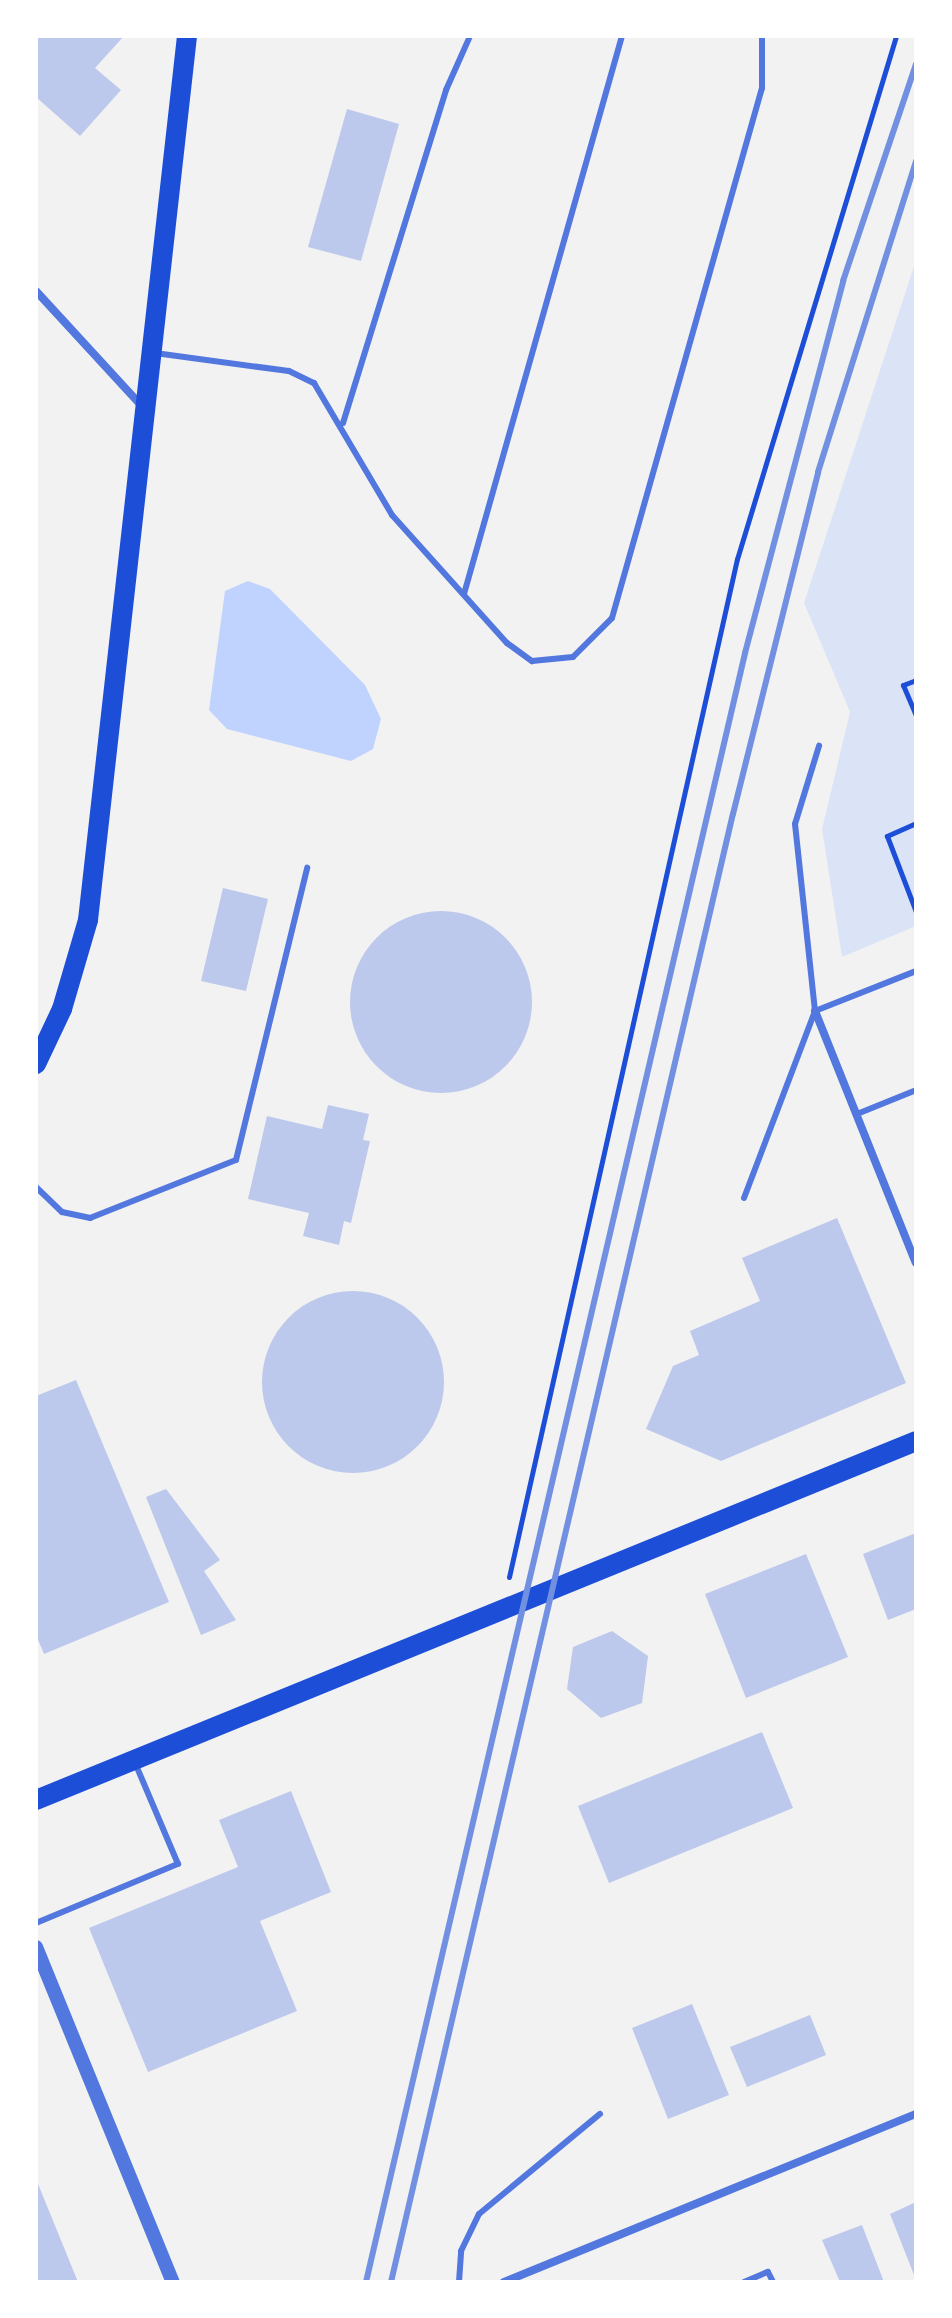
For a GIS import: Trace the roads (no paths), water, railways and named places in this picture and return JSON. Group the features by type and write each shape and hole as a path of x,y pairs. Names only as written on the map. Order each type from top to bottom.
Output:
{"main road":[{"path":"36,1064 62,1009 88,920 187,36"},
{"path":"36,1800 916,1441"}],"street":[{"path":"36,291 145,408"},
{"path":"815,1011 916,1263"},
{"path":"36,1947 173,2282"},
{"path":"504,2282 916,2114"}],"lane":[{"path":"343,423 446,90 470,36"},
{"path":"464,594 622,36"},
{"path":"152,353 289,371 314,383 343,423 392,515 464,594 532,661 573,657 612,618 759,102 762,36"},
{"path":"744,1198 815,1011 795,824 819,746"},
{"path":"36,1187 62,1212 90,1218 236,1160 307,868"},
{"path":"815,1011 916,971"},
{"path":"857,1114 916,1090"},
{"path":"36,1923 178,1864 133,1760"},
{"path":"459,2282 461,2251 479,2214 600,2114"},
{"path":"744,2282 768,2272 773,2282"}],"water":[{"path":"248,581 270,589 365,685 381,719 373,749 351,761 227,729 209,710 225,591"}],"railway":[{"path":"366,2282 745,653 843,281 916,64"},
{"path":"391,2282 733,814 818,472 916,161"}]}
